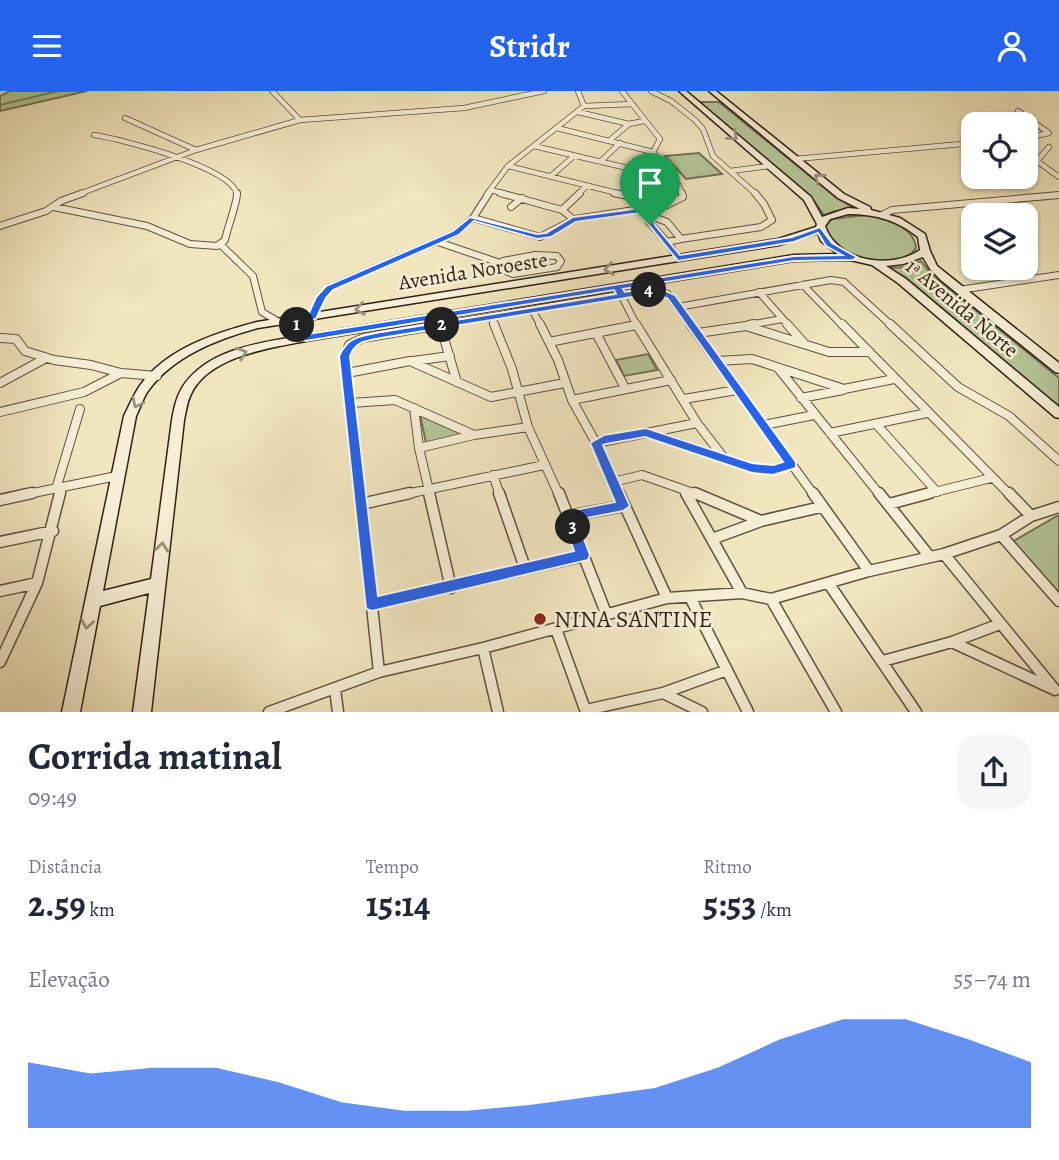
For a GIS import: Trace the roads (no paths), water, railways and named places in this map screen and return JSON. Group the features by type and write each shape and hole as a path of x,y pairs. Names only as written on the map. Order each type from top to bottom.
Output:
{"street":[{"path":"272,91 300,120"},
{"path":"0,226 196,150 300,120 464,108 544,91"},
{"path":"579,91 584,106"},
{"path":"622,91 660,139 653,152"},
{"path":"651,91 669,99 701,127 708,149 763,202 770,211 772,220 753,229 667,242"},
{"path":"682,91 808,199 829,244 853,257 871,262 906,263 919,258 925,251"},
{"path":"691,99 712,98 841,196 883,215 1059,197"},
{"path":"306,338 296,330 329,288 456,233 473,218 508,166 584,106 632,104"},
{"path":"578,113 629,124 644,121"},
{"path":"125,118 196,150"},
{"path":"1038,136 1048,134 1038,124 1048,121"},
{"path":"610,140 629,124"},
{"path":"473,218 537,237 548,235 573,219 641,211 669,205 683,197 674,179 653,152 557,128"},
{"path":"54,207 147,226 190,244 210,246 225,240 230,215 238,198 236,189 220,177 180,157 136,143 94,135"},
{"path":"600,162 620,143"},
{"path":"795,159 961,144"},
{"path":"534,146 674,179"},
{"path":"1049,147 1037,161 1059,177"},
{"path":"551,176 574,156"},
{"path":"508,166 638,199 650,208"},
{"path":"730,171 769,166"},
{"path":"623,195 643,173"},
{"path":"562,210 587,186"},
{"path":"491,190 562,210 573,219"},
{"path":"511,207 522,198"},
{"path":"641,211 678,258"},
{"name":"Avenida Noroeste","path":"71,712 130,416 144,387 175,361 213,339 242,329 794,239 821,226 836,214 848,211 883,215"},
{"name":"1ᵃ Avenida Norte","path":"883,215 915,229 922,236 925,251 933,267 1056,364"},
{"path":"650,220 663,219 681,239"},
{"path":"438,242 500,263 510,258 541,254 557,256 561,261 556,267 513,274 504,272 500,263"},
{"path":"220,244 253,276 262,312 279,322"},
{"name":"Avenida Noroeste","path":"142,712 178,420 186,390 208,369 248,350 306,338 582,293 620,291 794,258 853,257"},
{"name":"1ᵃ Avenida Norte","path":"871,262 902,281 1059,414"},
{"path":"575,275 569,280 570,286 582,293"},
{"path":"959,290 1059,275"},
{"path":"678,307 835,280 848,284 958,387 1009,416 1059,461"},
{"path":"803,285 866,352 1031,516"},
{"path":"505,286 517,292 516,299 509,304"},
{"path":"379,672 345,356 353,342 533,311 620,291 657,290 668,294 869,571"},
{"path":"620,291 636,325 697,422 724,459"},
{"path":"759,292 806,345"},
{"path":"533,311 549,342 572,400 596,443 667,598"},
{"path":"491,317 519,391 528,427 569,516 606,613"},
{"path":"698,333 782,319"},
{"path":"440,325 457,382"},
{"path":"549,342 636,325"},
{"path":"746,325 835,353 866,352"},
{"path":"596,333 625,388"},
{"path":"0,338 16,339 25,351 46,358 121,373 157,376"},
{"path":"347,373 450,356"},
{"path":"0,383 46,358"},
{"path":"716,362 746,358 844,389"},
{"path":"410,361 491,397 565,383"},
{"path":"778,368 930,557"},
{"path":"0,412 85,391 121,373"},
{"path":"802,398 894,379"},
{"path":"572,400 671,380"},
{"path":"684,400 737,390"},
{"path":"351,403 396,400 474,435"},
{"path":"414,408 419,448 451,588"},
{"path":"0,662 4,644 37,583 53,531 59,488 80,409"},
{"path":"830,433 927,413"},
{"path":"764,425 814,415"},
{"path":"596,443 697,422"},
{"path":"877,425 937,492"},
{"path":"419,448 474,435 528,427"},
{"path":"646,432 763,470 792,465"},
{"path":"361,504 544,465"},
{"path":"493,475 525,568"},
{"path":"613,482 642,475 665,481 761,521"},
{"path":"0,500 117,477"},
{"path":"889,503 991,478"},
{"path":"685,491 742,593"},
{"path":"569,516 623,506"},
{"path":"712,539 761,521 821,507"},
{"path":"269,712 379,672 483,648 667,598 742,593 771,599 830,584 869,571 944,554 1001,535 1031,516 1059,507"},
{"path":"0,542 53,531"},
{"path":"1001,535 1059,601"},
{"path":"944,554 1057,691"},
{"path":"372,604 451,588 583,555"},
{"path":"0,591 37,583"},
{"path":"92,601 158,584"},
{"path":"830,584 916,712"},
{"path":"690,597 748,712"},
{"path":"771,599 836,712"},
{"path":"883,661 952,642 1000,624"},
{"path":"556,629 586,711 663,693 727,670"},
{"path":"952,642 1057,691"},
{"path":"483,648 498,712"},
{"path":"335,689 338,712"},
{"path":"663,693 702,712"}],"waterway":[{"path":"0,105 58,91"}],"place":[{"name":"NINA SANTINE","path":"540,619"}]}
